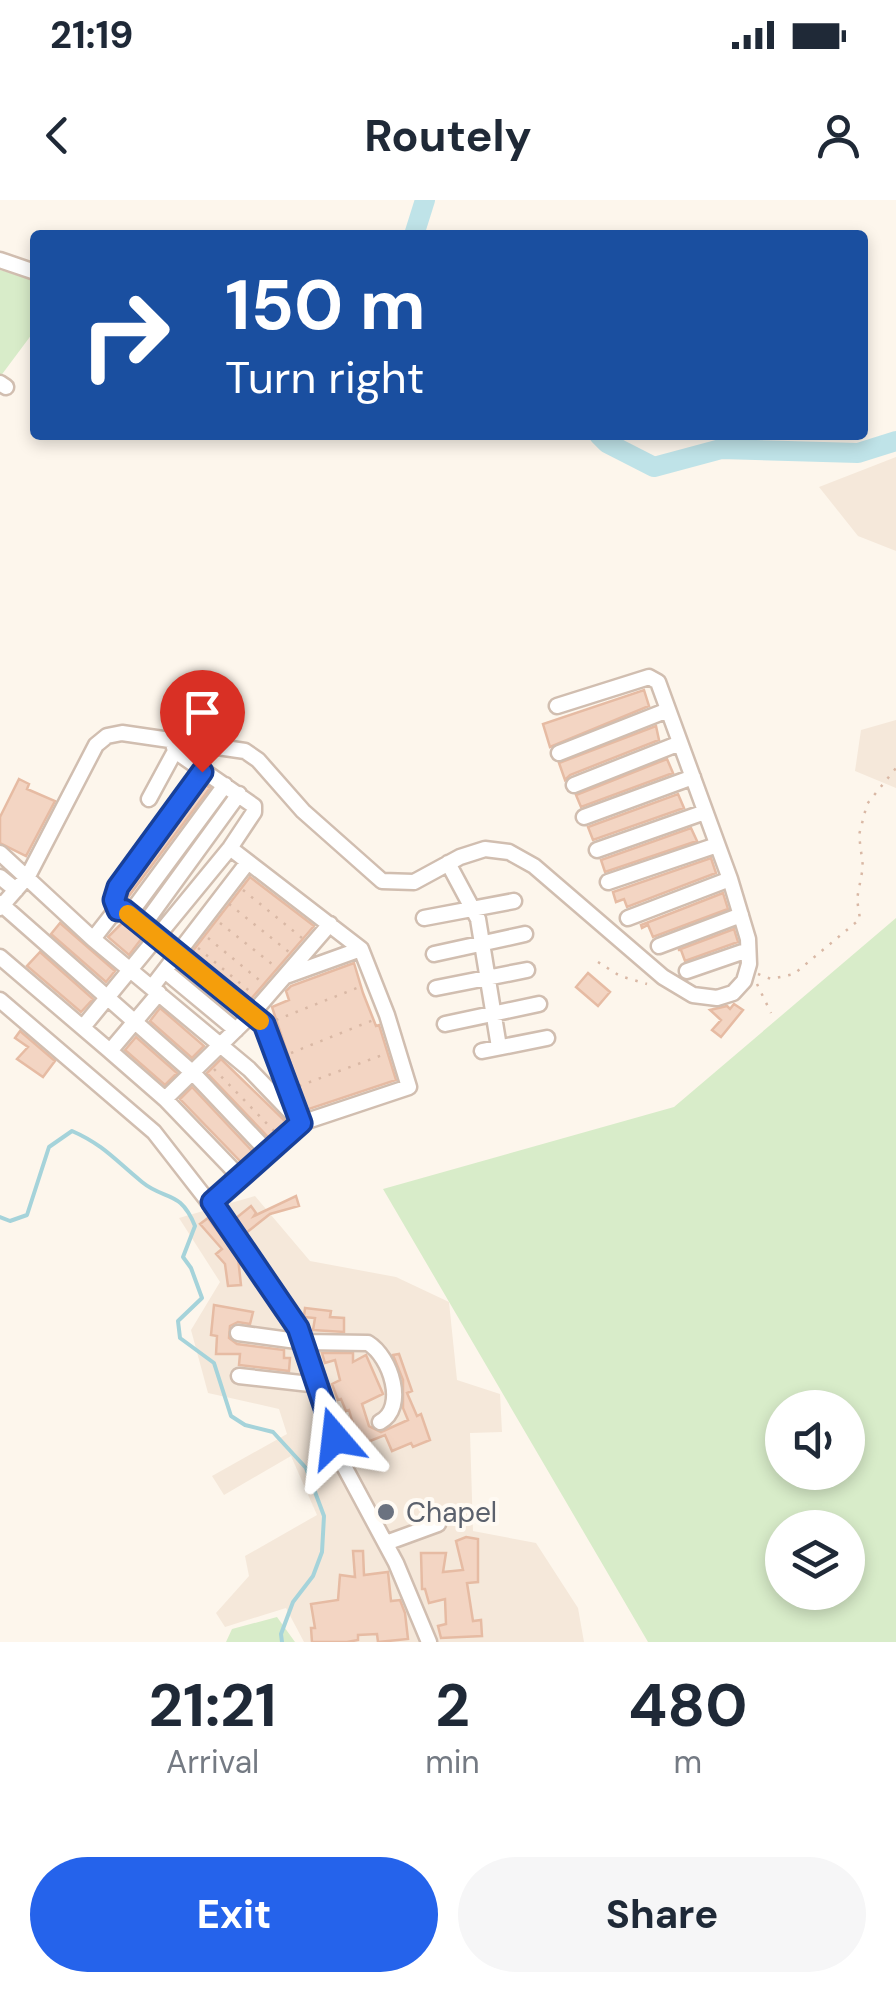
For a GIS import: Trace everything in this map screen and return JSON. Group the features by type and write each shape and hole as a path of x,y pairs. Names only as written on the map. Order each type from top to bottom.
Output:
{"street":[{"path":"0,260 30,270"},
{"path":"268,1152 193,1073 1,906 28,876 96,745 107,736 122,733 173,746 246,751 302,811 382,881 414,882 484,850 509,852 534,866 663,977 692,995 717,998 734,993 747,970 748,950 740,914 658,682 649,678 557,706"},
{"path":"559,753 668,710"},
{"path":"574,786 680,742"},
{"path":"83,1027 230,848 254,812 254,806 202,772 173,746"},
{"path":"148,799 173,746"},
{"path":"202,772 118,887 114,900 264,1024 300,1122"},
{"path":"584,817 693,778"},
{"path":"93,939 124,912 225,785"},
{"path":"143,926 239,794"},
{"path":"597,850 705,812"},
{"path":"608,882 717,844"},
{"path":"212,1202 300,1122 409,1087 361,949 230,848"},
{"path":"0,853 93,939 222,1045 300,1122"},
{"path":"110,1051 134,1022 176,954 248,862"},
{"path":"448,864 473,908 499,1048"},
{"path":"0,877 16,890"},
{"path":"628,918 730,878"},
{"path":"424,918 514,901"},
{"path":"659,946 740,914"},
{"path":"165,1099 252,1014 330,924"},
{"path":"434,954 524,934"},
{"path":"275,986 361,949"},
{"path":"687,971 748,950"},
{"path":"0,957 165,1099 240,1177"},
{"path":"165,970 236,1030"},
{"path":"436,988 527,970"},
{"path":"446,1024 538,1004"},
{"path":"2,1005 154,1132 212,1202 298,1328 345,1468 386,1543 429,1642"},
{"path":"482,1051 547,1038"},
{"path":"238,1333 304,1342 368,1344 376,1348 396,1397 391,1414 380,1422"},
{"path":"239,1376 319,1385"},
{"path":"386,1543 438,1524"}],"path":[{"path":"747,970 770,979 794,974 860,919 857,899 863,866 859,835 866,806 896,768"},
{"path":"233,882 311,946"},
{"path":"220,897 298,960"},
{"path":"207,914 275,986"},
{"path":"191,934 275,986"},
{"path":"191,934 275,986"},
{"path":"598,962 636,982 647,984 663,977"},
{"path":"747,970 772,1013"},
{"path":"264,1024 373,982"},
{"path":"277,1058 387,1015"},
{"path":"288,1090 396,1050"},
{"path":"206,1061 282,1140"}],"shaded area":[{"path":"896,457 896,551 858,536 819,487"},
{"path":"896,720 896,788 855,771 861,730"},
{"path":"255,1196 310,1261 396,1277 449,1302 457,1380 500,1394 502,1432 470,1433 473,1531 536,1543 578,1608 584,1642 304,1642 286,1608 225,1627 216,1613 249,1576 245,1556 317,1515 291,1456 224,1495 212,1476 287,1434 279,1409 208,1393 191,1330 220,1282 179,1218"}],"green space":[{"path":"0,270 30,279 30,337 0,377"},
{"path":"896,918 896,1642 648,1642 383,1189 674,1107"},
{"path":"277,1617 295,1642 226,1642 232,1629"}],"building":[{"path":"644,690 649,706 550,747 543,724"},
{"path":"656,726 659,740 565,780 559,763"},
{"path":"667,759 673,773 581,807 576,795"},
{"path":"19,779 29,784 27,789 55,801 26,856 0,843 0,817"},
{"path":"206,785 210,788 126,900 128,892"},
{"path":"678,794 684,808 593,840 588,827"},
{"path":"691,828 697,841 605,872 601,860"},
{"path":"711,858 716,873 627,907 624,899 616,902 613,892"},
{"path":"250,877 314,926 251,999 192,952"},
{"path":"723,893 728,909 653,937 648,925 642,928 641,925"},
{"path":"60,923 115,971 106,982 51,934"},
{"path":"122,923 142,938 129,955 108,937"},
{"path":"734,929 738,942 685,961 678,950"},
{"path":"40,952 93,999 81,1012 27,966"},
{"path":"354,963 396,1080 306,1110 272,1007 289,1000 286,991 291,986"},
{"path":"588,973 610,992 598,1006 576,987"},
{"path":"734,1004 743,1010 721,1037 712,1030 721,1020 710,1010 727,1006 730,1009"},
{"path":"160,1008 204,1046 192,1058 150,1021"},
{"path":"20,1031 55,1061 43,1077 17,1059 28,1047 15,1038"},
{"path":"136,1037 177,1073 165,1085 125,1050"},
{"path":"221,1059 286,1122 269,1138 207,1073"},
{"path":"192,1087 253,1152 241,1162 180,1099"},
{"path":"296,1196 299,1206 270,1214 246,1233 235,1219 251,1206 254,1216"},
{"path":"208,1218 238,1258 241,1285 228,1286 225,1264 216,1254 222,1249 200,1224"},
{"path":"214,1305 253,1312 250,1324 238,1322 230,1326 229,1338 237,1344 284,1350 284,1358 290,1358 289,1371 239,1365 240,1354 216,1354 217,1336 211,1335"},
{"path":"305,1308 331,1311 330,1317 344,1318 344,1332 313,1330 315,1318 304,1317"},
{"path":"322,1353 353,1353 353,1362 366,1355 383,1394 362,1404 369,1426 381,1432 408,1420 403,1408 403,1380 393,1355 399,1354 412,1391 407,1393 417,1416 421,1414 430,1440 392,1451 385,1435 352,1448 347,1434 355,1431 349,1410 338,1400 332,1384 340,1380 335,1360 325,1363"},
{"path":"466,1537 478,1539 478,1582 467,1583 473,1621 481,1620 482,1636 441,1638 438,1626 446,1624 445,1599 429,1603 422,1589 421,1553 446,1553 443,1572 463,1570 456,1541"},
{"path":"353,1551 363,1551 364,1575 388,1572 391,1601 400,1600 408,1639 378,1642 377,1634 358,1635 358,1640 347,1642 312,1642 311,1628 315,1628 311,1604 338,1600 340,1575 355,1577"}],"waterway":[{"path":"416,230 425,200"},
{"path":"604,440 654,467 721,449 858,453 896,441"},
{"path":"0,1217 10,1221 27,1215 49,1147 72,1131 101,1148 150,1188 184,1206 195,1226 183,1257 202,1298 178,1321 180,1338 214,1363 231,1416 245,1425 273,1432 306,1468 324,1516 322,1552 313,1576 293,1602 281,1634 282,1642"}],"slow traffic":[{"path":"128,914 260,1021"}],"place":[{"name":"Chapel","path":"386,1512"}],"route":[{"path":"202,772 118,887 114,900 118,910 124,910 264,1024 301,1123 212,1202 298,1328 335,1438"}]}
